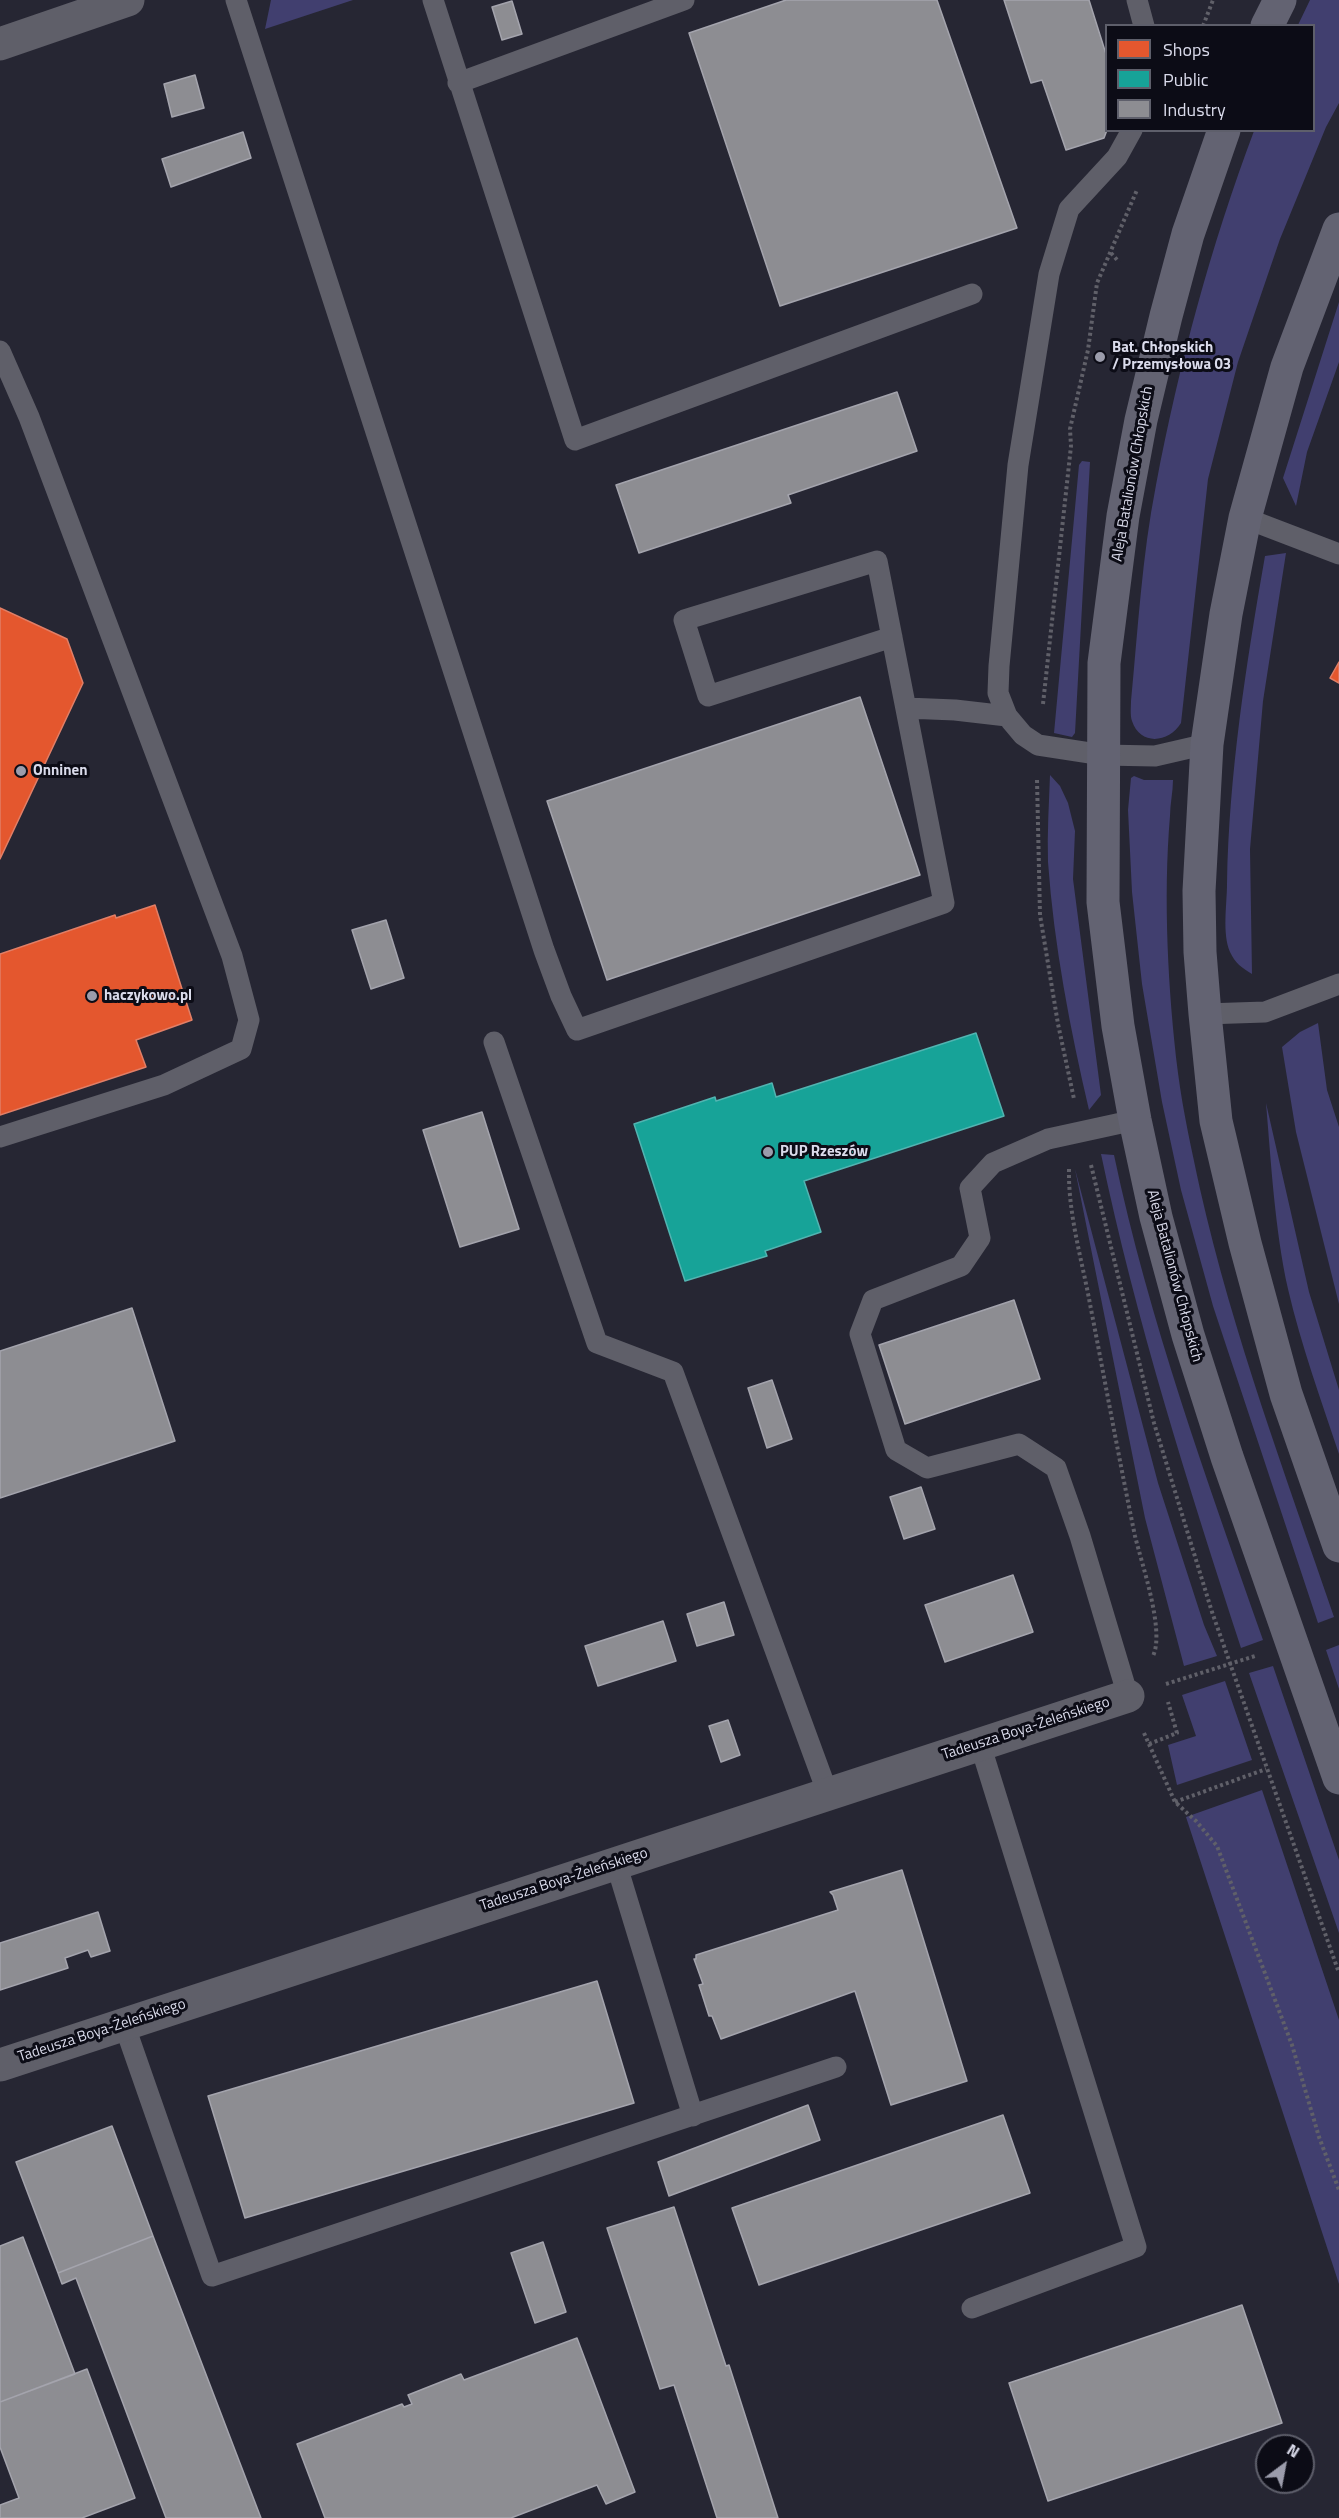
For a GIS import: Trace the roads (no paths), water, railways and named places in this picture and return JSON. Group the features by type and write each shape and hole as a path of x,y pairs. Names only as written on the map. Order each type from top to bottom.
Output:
{"main road":[{"path":"1268,24 1280,0"},
{"name":"Aleja Batalionów Chłopskich","path":"1223,132 1188,234 1141,420 1123,516 1104,663 1103,902 1118,1026 1156,1217 1188,1335 1231,1468 1339,1778"},
{"path":"1339,229 1287,368 1245,518 1226,614 1207,744 1199,891 1200,952 1216,1121 1245,1243 1286,1394 1339,1546"}],"street":[{"path":"0,44 128,0"},
{"name":"Tadeusza Boya-Żeleńskiego","path":"0,2065 1128,1696"}],"lane":[{"path":"236,0 544,950 561,996 577,1030 944,903 906,708 892,637 877,561 684,620 708,696 892,637"},
{"path":"433,0 575,440 972,294"},
{"path":"458,83 684,0"},
{"path":"1137,0 1143,24"},
{"path":"1131,132 1116,157 1069,209 1049,274 1018,465 998,693 1007,716 1023,735 1038,745 1103,755 1155,756 1207,744"},
{"path":"0,351 29,417 232,956 249,1020 242,1049 164,1085 0,1137"},
{"path":"1245,518 1339,554"},
{"path":"906,708 955,710 1007,716"},
{"path":"1205,1014 1265,1012 1339,984"},
{"path":"494,1042 597,1343 673,1372 828,1794"},
{"path":"1128,1696 1080,1536 1056,1468 1019,1444 927,1468 896,1450 860,1334 873,1300 961,1266 980,1238 970,1188 993,1163 1048,1139 1135,1120"},
{"path":"972,2308 1136,2247 980,1744"},
{"path":"615,1863 693,2116"},
{"path":"124,2024 212,2276 836,2067"}],"place":[{"name":"Bat. Chłopskich / Przemysłowa 03","path":"1100,357"},
{"name":"Onninen","path":"21,771"},
{"name":"haczykowo.pl","path":"92,996"},
{"name":"PUP Rzeszów","path":"768,1152"}]}
